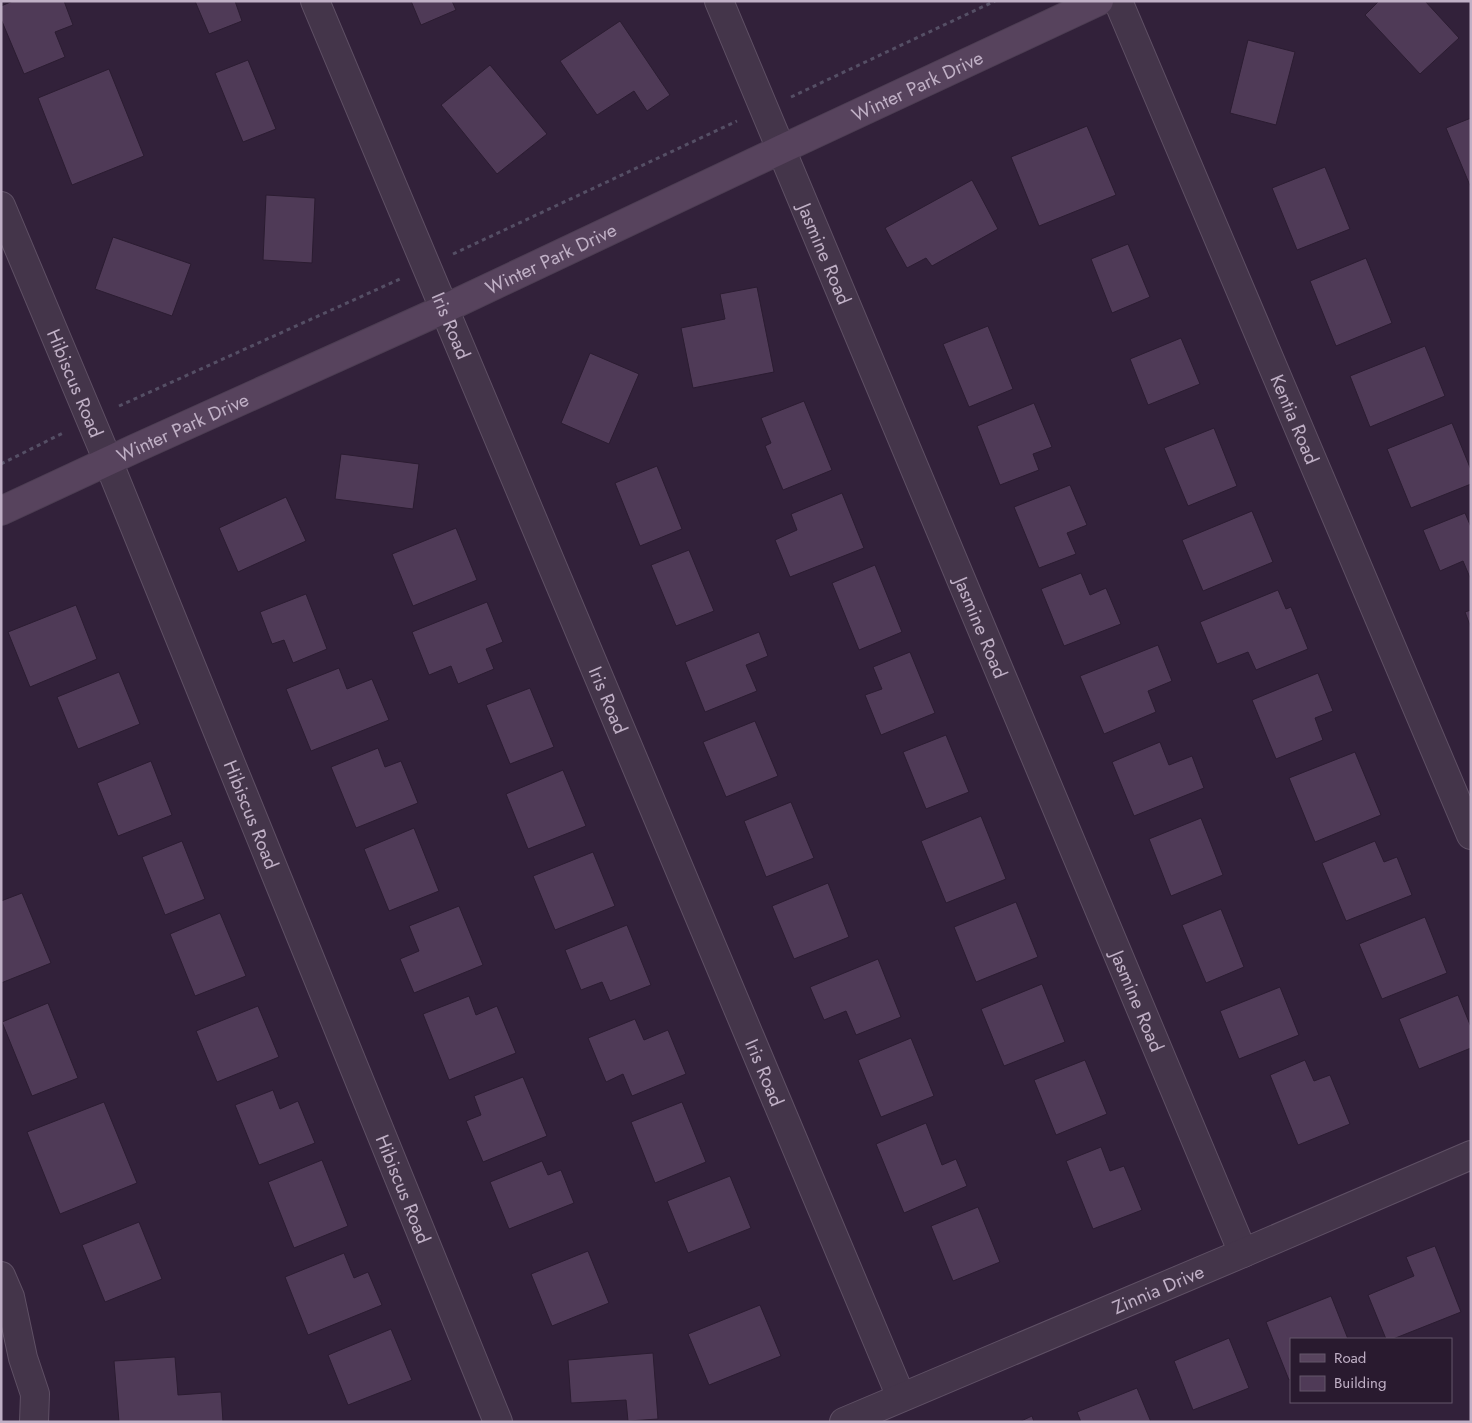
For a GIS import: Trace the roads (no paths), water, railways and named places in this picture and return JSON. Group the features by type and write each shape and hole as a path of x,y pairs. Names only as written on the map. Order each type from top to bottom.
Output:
{"street":[{"name":"Iris Road","path":"315,1 901,1397"},
{"name":"Jasmine Road","path":"719,1 1243,1253"},
{"name":"Winter Park Drive","path":"1,512 108,461 444,309 1099,1"},
{"name":"Kentia Road","path":"1118,1 1471,835"},
{"name":"Hibiscus Road","path":"1,206 108,461 498,1422"},
{"name":"Zinnia Drive","path":"844,1422 1471,1155"},
{"path":"1,1276 10,1297 12,1361 35,1394 34,1422"}]}
